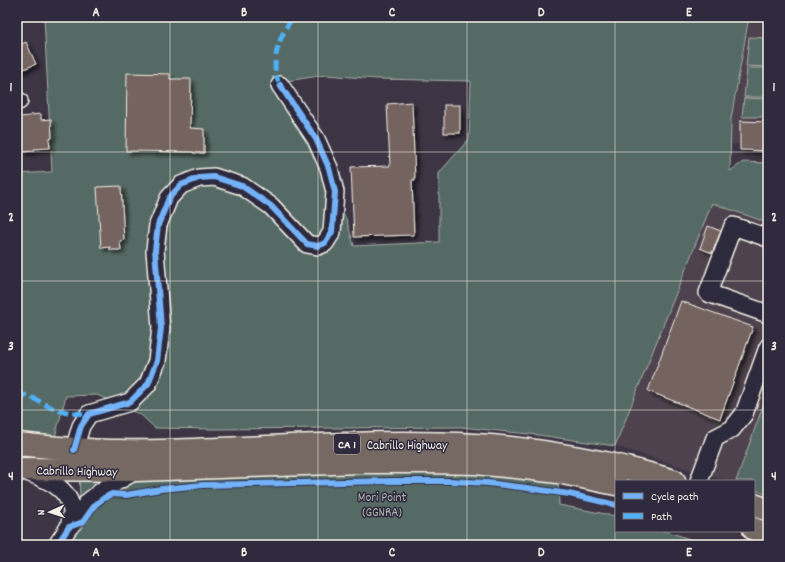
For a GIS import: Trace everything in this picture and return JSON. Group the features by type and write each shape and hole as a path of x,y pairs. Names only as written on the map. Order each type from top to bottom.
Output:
{"highway":[{"name":"Cabrillo Highway","path":"17,444 74,450 121,452 368,443 475,445 556,454 601,462 670,480"},
{"name":"Cabrillo Highway","path":"18,469 137,470 361,462 475,463 558,472 615,484"},
{"path":"755,505 768,510"},
{"path":"755,529 768,534"}],"street":[{"path":"74,450 81,426 89,414 130,402 148,384 157,361 161,328 155,250 157,231 169,198 181,185 198,178 214,178 242,186 271,206 307,244 318,246 325,243 332,232 335,192 329,168 316,139 280,85"},
{"path":"768,238 733,226 708,293 768,314"},
{"path":"699,480 715,438 732,429 744,414 768,347"},
{"path":"18,469 48,480 65,493 72,513 69,527"},
{"path":"57,545 69,527 80,516 88,502 107,487 137,470"}],"shaded area":[{"path":"750,17 768,17 768,145 730,144 731,119"},
{"path":"712,202 768,223 768,392 736,480 724,480 615,446"}],"green space":[{"path":"44,17 749,17 731,119 730,171 743,162 768,163 768,223 712,203 615,446 538,435 461,427 155,428 141,415 97,395 66,396 55,437 17,435 17,174 52,172","holes":["325,75 377,79 471,81 469,139 439,173 439,242 354,246 347,221 325,173 272,77 287,81"]},
{"path":"749,37 768,38 768,67 746,66"},
{"path":"747,68 768,68 768,97 744,97"},
{"path":"744,98 768,99 768,117 742,117"},
{"path":"768,392 768,495 755,490 755,480 736,480"},
{"name":"Mori Point (GGNRA)","path":"79,470 558,472 559,505 615,516 615,532 669,532 707,545 57,545 80,499"}],"building":[{"path":"26,42 36,64 17,72 17,46"},
{"path":"127,73 170,74 170,79 191,79 190,128 204,129 204,153 126,151"},
{"path":"412,102 415,180 412,180 414,235 354,237 351,167 390,166 387,104"},
{"path":"444,105 460,105 460,133 444,133"},
{"path":"41,114 41,120 51,119 52,138 49,139 50,148 34,149 34,151 22,152 20,117"},
{"path":"740,121 768,122 768,151 740,150"},
{"path":"121,186 124,240 120,241 121,250 110,250 110,247 101,248 97,187"},
{"path":"708,226 721,231 712,253 700,248"},
{"path":"681,301 753,327 720,419 648,391"}],"marked path":[{"path":"280,85 275,68 275,59 280,41 293,17"},
{"path":"17,394 29,396 56,410 89,414"}],"cycle path":[{"path":"74,450 81,426 89,414 130,402 148,384 157,361 161,328 155,250 158,225 169,198 181,185 199,178 214,177 242,186 271,206 307,244 318,246 325,243 332,232 335,192 329,168 316,139 280,85"},
{"path":"57,545 69,527 83,522 95,505 112,494 126,495 161,489 203,485 449,481 488,483 569,494 615,505"}]}
